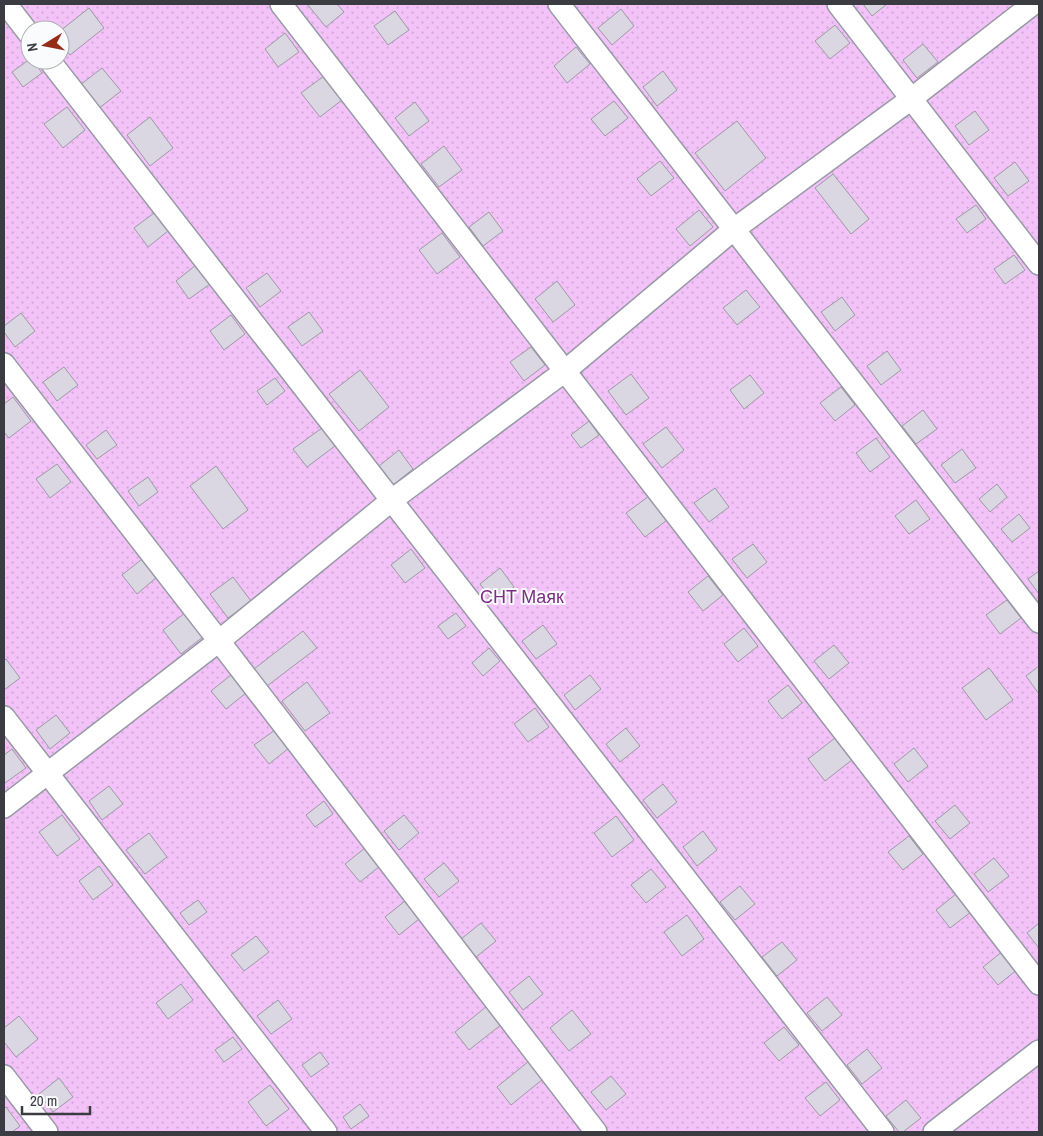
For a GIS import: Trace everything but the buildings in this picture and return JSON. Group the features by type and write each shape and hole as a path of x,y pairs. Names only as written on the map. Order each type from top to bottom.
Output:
{"street":[{"path":"6,4 20,22"},
{"path":"281,4 1039,984"},
{"path":"559,4 1039,622"},
{"path":"838,4 1039,264"},
{"path":"4,807 219,641 392,500 565,371 733,230 911,99 1033,4"},
{"path":"58,70 883,1132"},
{"path":"4,364 596,1132"},
{"path":"4,717 326,1132"},
{"path":"934,1132 1039,1050"},
{"path":"4,1076 48,1132"}],"green space":[{"name":"СНТ Маяк","path":"4,4 1039,4 1039,1132 4,1132"}]}
